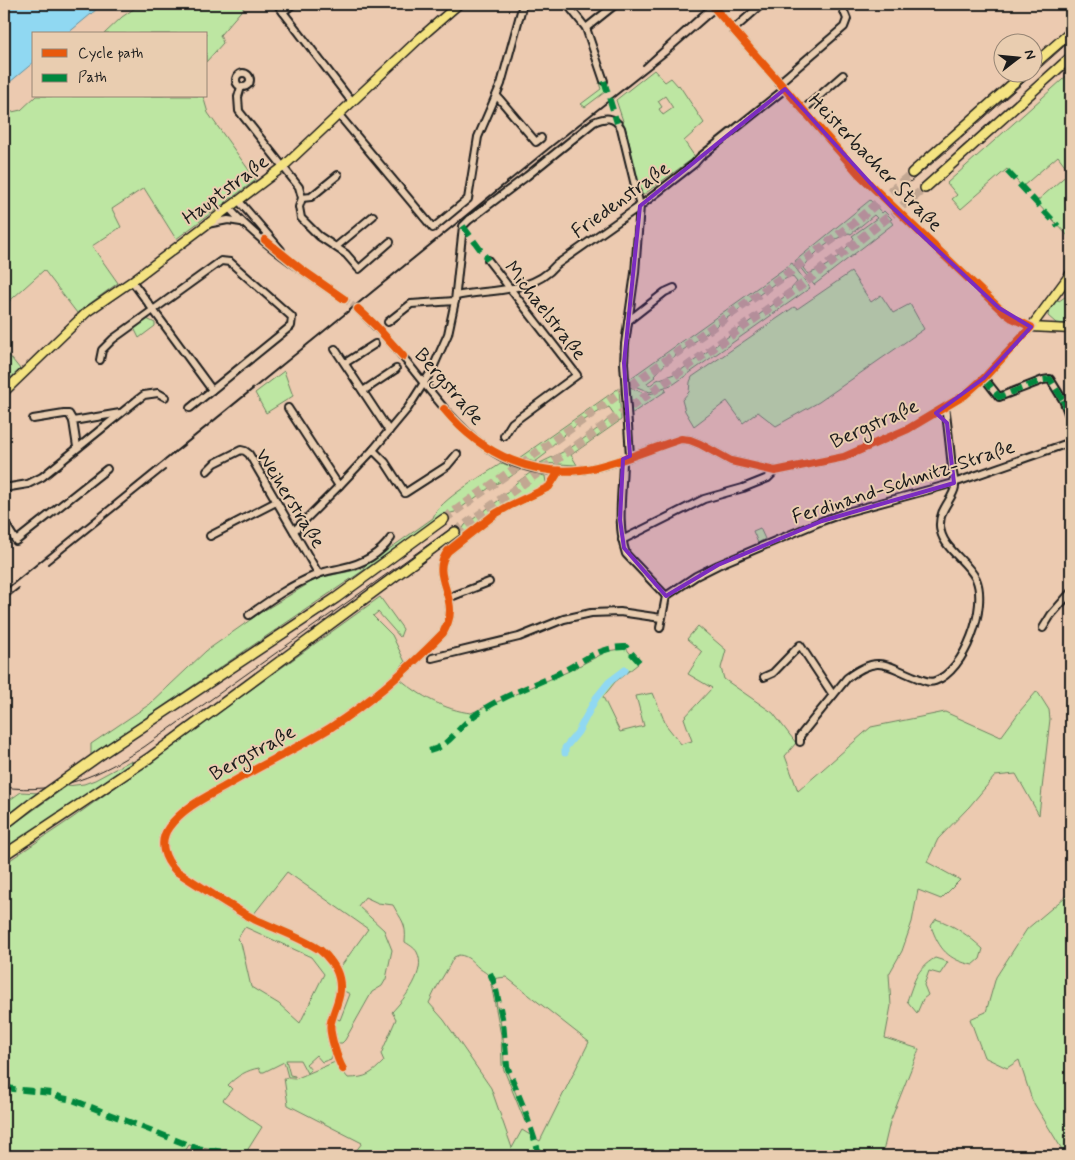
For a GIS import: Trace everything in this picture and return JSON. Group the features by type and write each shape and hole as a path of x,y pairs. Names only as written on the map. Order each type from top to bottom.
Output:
{"highway":[{"path":"1042,57 1071,32"},
{"path":"925,188 1071,57"},
{"path":"912,173 1015,82"},
{"path":"4,825 103,753 336,598 444,519"},
{"path":"4,855 157,752 455,532"}],"main road":[{"name":"Hauptstraße","path":"4,392 87,312 132,281 283,166 459,4"},
{"path":"1031,327 1071,273"},
{"path":"1044,309 1045,319 1048,324 1056,328"},
{"name":"Heisterbacher Straße","path":"1031,327 1071,329"}],"street":[{"path":"277,4 352,102"},
{"path":"283,12 293,4"},
{"path":"339,114 433,228 468,200 478,137 484,120 497,96 524,4"},
{"path":"567,4 586,28 604,81"},
{"path":"586,28 616,4"},
{"name":"Heisterbacher Straße","path":"711,4 859,174 999,308 1012,318 1031,327"},
{"path":"733,30 762,4"},
{"path":"779,83 844,27 847,19 841,4"},
{"path":"803,110 843,75"},
{"path":"241,87 238,97 239,111 294,180 302,198 299,207 301,218 320,236 337,246 359,268 390,242"},
{"name":"Friedenstraße","path":"388,322 411,304 524,286 534,282 640,206 785,89"},
{"path":"497,96 536,142 541,138"},
{"path":"294,531 373,450 408,408 424,384 448,334 455,298 464,226 594,122 605,117 618,122 640,206 635,273 624,363 627,458 621,489 622,540 626,554 666,596 660,628"},
{"path":"302,198 311,197 338,174"},
{"path":"238,200 290,260"},
{"path":"228,207 242,222 344,299"},
{"path":"337,246 373,216"},
{"path":"206,224 228,220 242,222"},
{"path":"100,360 102,350 113,339 221,261 226,260 292,317 291,326 190,408"},
{"name":"Michaelstraße","path":"488,260 576,375 512,423 504,436"},
{"path":"132,281 212,390"},
{"path":"628,321 665,292 674,288"},
{"name":"Bergstraße","path":"358,309 392,343 448,414 477,442 487,449 525,465 559,472 581,470 627,458 681,439 690,440 731,461 776,471 811,465 853,454 908,429 965,395 984,378 1031,327"},
{"path":"345,363 375,344"},
{"path":"335,349 389,431"},
{"path":"362,391 396,369"},
{"path":"984,378 999,397 1050,379 1063,400 1071,421"},
{"path":"4,488 28,484 42,477 144,395 158,393 164,398"},
{"path":"1063,400 1071,398"},
{"path":"800,742 800,736 847,678 855,672 872,664 892,666 928,682 936,680 952,669 963,654 976,617 979,591 974,576 954,552 941,532 940,518 955,487 945,407"},
{"path":"288,408 339,486"},
{"path":"73,421 121,412"},
{"path":"936,412 947,423"},
{"path":"33,419 69,414 73,421 77,447"},
{"name":"Ferdinand-Schmitz-Straße","path":"666,596 696,576 718,565 822,521 847,512 954,483 1071,442"},
{"name":"Weiherstraße","path":"207,471 215,463 241,450 245,450 318,573"},
{"path":"373,450 385,462 405,492 446,466 457,454"},
{"path":"4,522 16,541 107,469"},
{"path":"622,540 704,499 743,488 768,478 776,471"},
{"name":"Bergstraße","path":"343,1069 330,1030 331,1022 338,1006 341,986 336,968 322,952 310,944 253,918 176,871 167,861 164,854 163,843 168,828 187,808 329,728 380,693 443,632 449,620 450,610 441,564 443,557 495,514 549,487 559,472"},
{"path":"210,536 276,502"},
{"path":"249,615 297,584 318,573 345,568 366,560 383,548 391,538"},
{"path":"448,598 489,582"},
{"path":"1043,628 1050,615 1071,592"},
{"path":"432,658 519,637 564,619 591,613 620,612 661,618"},
{"path":"764,676 773,673 800,645 833,695"}],"highlighted area":[{"path":"785,89 891,206 999,308 1031,327 984,378 936,413 947,423 954,483 822,521 718,565 666,596 624,548 620,520 623,459 630,456 624,363 640,206"}],"green space":[{"path":"141,4 247,4 220,35 223,43 208,60 208,32 106,32 122,17"},
{"path":"654,70 665,82 671,78 679,85 704,123 684,141 695,157 643,195 640,193 627,133 616,100","holes":["665,96 673,108 663,115 659,109 662,107 658,101"]},
{"path":"1071,72 1070,238 1036,202 1070,172 1058,156 1022,187 1007,169 961,209 952,199 957,195 947,183"},
{"path":"602,81 605,92 585,107 581,104 601,89 599,83"},
{"path":"34,98 204,98 208,113 256,180 176,239 144,188 112,209 121,227 92,246 118,283 77,313 44,270 4,306 4,117 12,112 21,110"},
{"path":"870,200 882,213 884,211 892,219 890,220 893,224 814,285 795,261","holes":["874,215 877,218 852,236 854,238 849,245 829,264 808,274 803,268 823,247 842,236 851,234"]},
{"path":"792,263 810,288 674,384 650,392 629,384 628,380","holes":["792,276 797,282 784,297 677,373 657,380 649,386 647,383 655,377 668,361 774,284"]},
{"path":"851,272 871,302 881,295 893,313 910,304 924,329 819,402 776,426 758,412 743,423 727,401 694,426 685,411 682,400 689,392 692,377 794,307 797,309"},
{"path":"1065,297 1071,302 1067,309 1066,324 1056,323 1048,316 1049,309 1057,299 1059,301"},
{"path":"147,319 155,323 155,326 139,338 134,328"},
{"path":"4,349 20,369 4,384"},
{"path":"284,371 293,396 266,413 255,393"},
{"path":"630,387 647,394 655,393 665,388 666,391 631,414"},
{"path":"619,388 621,420 571,455 577,465 540,463 569,449 600,427 614,414 609,407 576,426 560,438 546,451 547,453 535,462 519,458"},
{"path":"502,463 520,470 492,486 455,512 439,516 367,568 91,755 91,744 150,704 206,651 260,613 318,578 361,569 433,518 444,503 474,480"},
{"path":"530,473 545,476 546,483 511,500 456,539 465,525 502,498 516,483"},
{"path":"760,528 765,539 758,543 753,531"},
{"path":"380,597 403,629 400,637 378,612 373,616 392,635 405,662 376,693 340,718 184,806 170,822 162,839 162,856 166,865 174,873 321,952 332,967 338,983 331,1014 333,1043 331,1059 322,1062 316,1055 306,1064 311,1070 307,1073 300,1060 286,1060 290,1075 295,1077 288,1077 284,1062 264,1072 261,1072 259,1068 246,1072 228,1085 232,1089 223,1100 262,1127 245,1154 189,1145 182,1156 4,1156 4,864 71,819","holes":["245,927 311,957 324,974 300,1023 279,1004 251,987 241,943 237,939"]},
{"path":"698,626 726,650 721,668 724,679 773,713 796,743 785,756 798,791 871,727 945,712 1001,737 1037,691 1049,710 1050,719 1039,815 1016,774 995,776 969,807 938,839 927,862 960,880 941,899 918,890 912,922 902,951 889,974 891,1006 885,1038 919,1049 890,1122 882,1156 352,1156 362,1143 288,1105 284,1078 295,1079 335,1062 348,1078 360,1077 372,1072 384,1061 381,1054 396,1019 392,1012 413,984 419,967 417,952 405,942 405,930 401,918 393,905 378,903 365,897 358,906 384,930 392,950 386,979 382,986 372,992 345,1040 339,1043 333,1035 334,1021 335,1018 340,1020 350,994 344,991 342,975 339,969 368,929 287,872 253,915 178,869 167,853 167,838 170,832 188,810 332,730 384,694 400,679 433,701 452,709 471,713 567,672 608,651 626,648 638,664 615,682 603,697 620,732 644,726 636,696 653,693 666,725 681,744 692,741 684,718 712,688 688,674 702,652 687,639","holes":["459,955 470,960 491,979 506,977 589,1042 540,1141 522,1130 512,1148 491,1088 444,1020 429,1003 454,957"]},
{"path":"130,761 133,762 14,843 4,846 4,831 67,786 84,784 95,780"},
{"path":"21,792 39,793 4,818 4,804"},
{"path":"1071,892 1071,1156 1066,1156 1032,1100 1019,1060 1007,1068 984,1057 970,1019 986,1012 996,977 1027,929"},
{"path":"936,919 961,931 983,949 980,959 973,965 951,957 937,941 931,926"},
{"path":"935,958 948,962 940,974 929,971 924,985 928,995 923,999 917,1013 907,1001 920,971"},
{"path":"491,984 503,1035 504,1064 528,1124 525,1122 502,1065 501,1035"}],"water":[{"path":"4,4 103,4 69,32 32,32 32,64 4,87"}],"waterway":[{"path":"565,753 565,748 578,732 596,698 609,682 625,670"}],"tunnel":[{"path":"444,519 791,271 855,222 912,173"},
{"path":"455,532 803,284 925,188"},
{"path":"344,299 358,309"}],"tram line":[{"path":"910,182 1071,40"},
{"path":"958,151 990,123"},
{"path":"4,787 42,788 78,781 128,757 453,527"}],"railway":[{"path":"643,65 710,4"},
{"path":"4,591 553,145 668,54 725,4"},
{"path":"48,564 165,470"},
{"path":"4,600 19,588"}],"marked path":[{"path":"604,81 617,123"},
{"path":"1007,171 1058,226"},
{"path":"463,226 488,260"},
{"path":"984,378 999,397 1050,379 1063,400 1071,398"},
{"path":"1063,400 1071,421"},
{"path":"429,751 447,742 465,723 480,711 593,655 617,647 626,647 641,664"},
{"path":"490,973 495,985 503,1022 507,1066 540,1156"},
{"path":"4,1086 13,1089 52,1093 196,1148 251,1156"}],"cycle path":[{"path":"444,409 459,425 493,451 512,461 532,467 553,470 597,467 681,439 700,444 731,461 775,471 844,457 908,429 965,395 984,378 1031,327 1012,318 999,308 859,174 711,4"},
{"path":"265,240 301,269 344,299"},
{"path":"358,309 403,356"},
{"path":"343,1069 336,1053 330,1026 340,990 338,974 332,962 312,945 244,914 176,871 168,861 164,850 163,844 166,833 175,820 194,804 330,728 361,707 417,659 443,633 448,622 450,613 449,602 442,573 443,558 448,551 495,514 549,487 559,471"}]}
